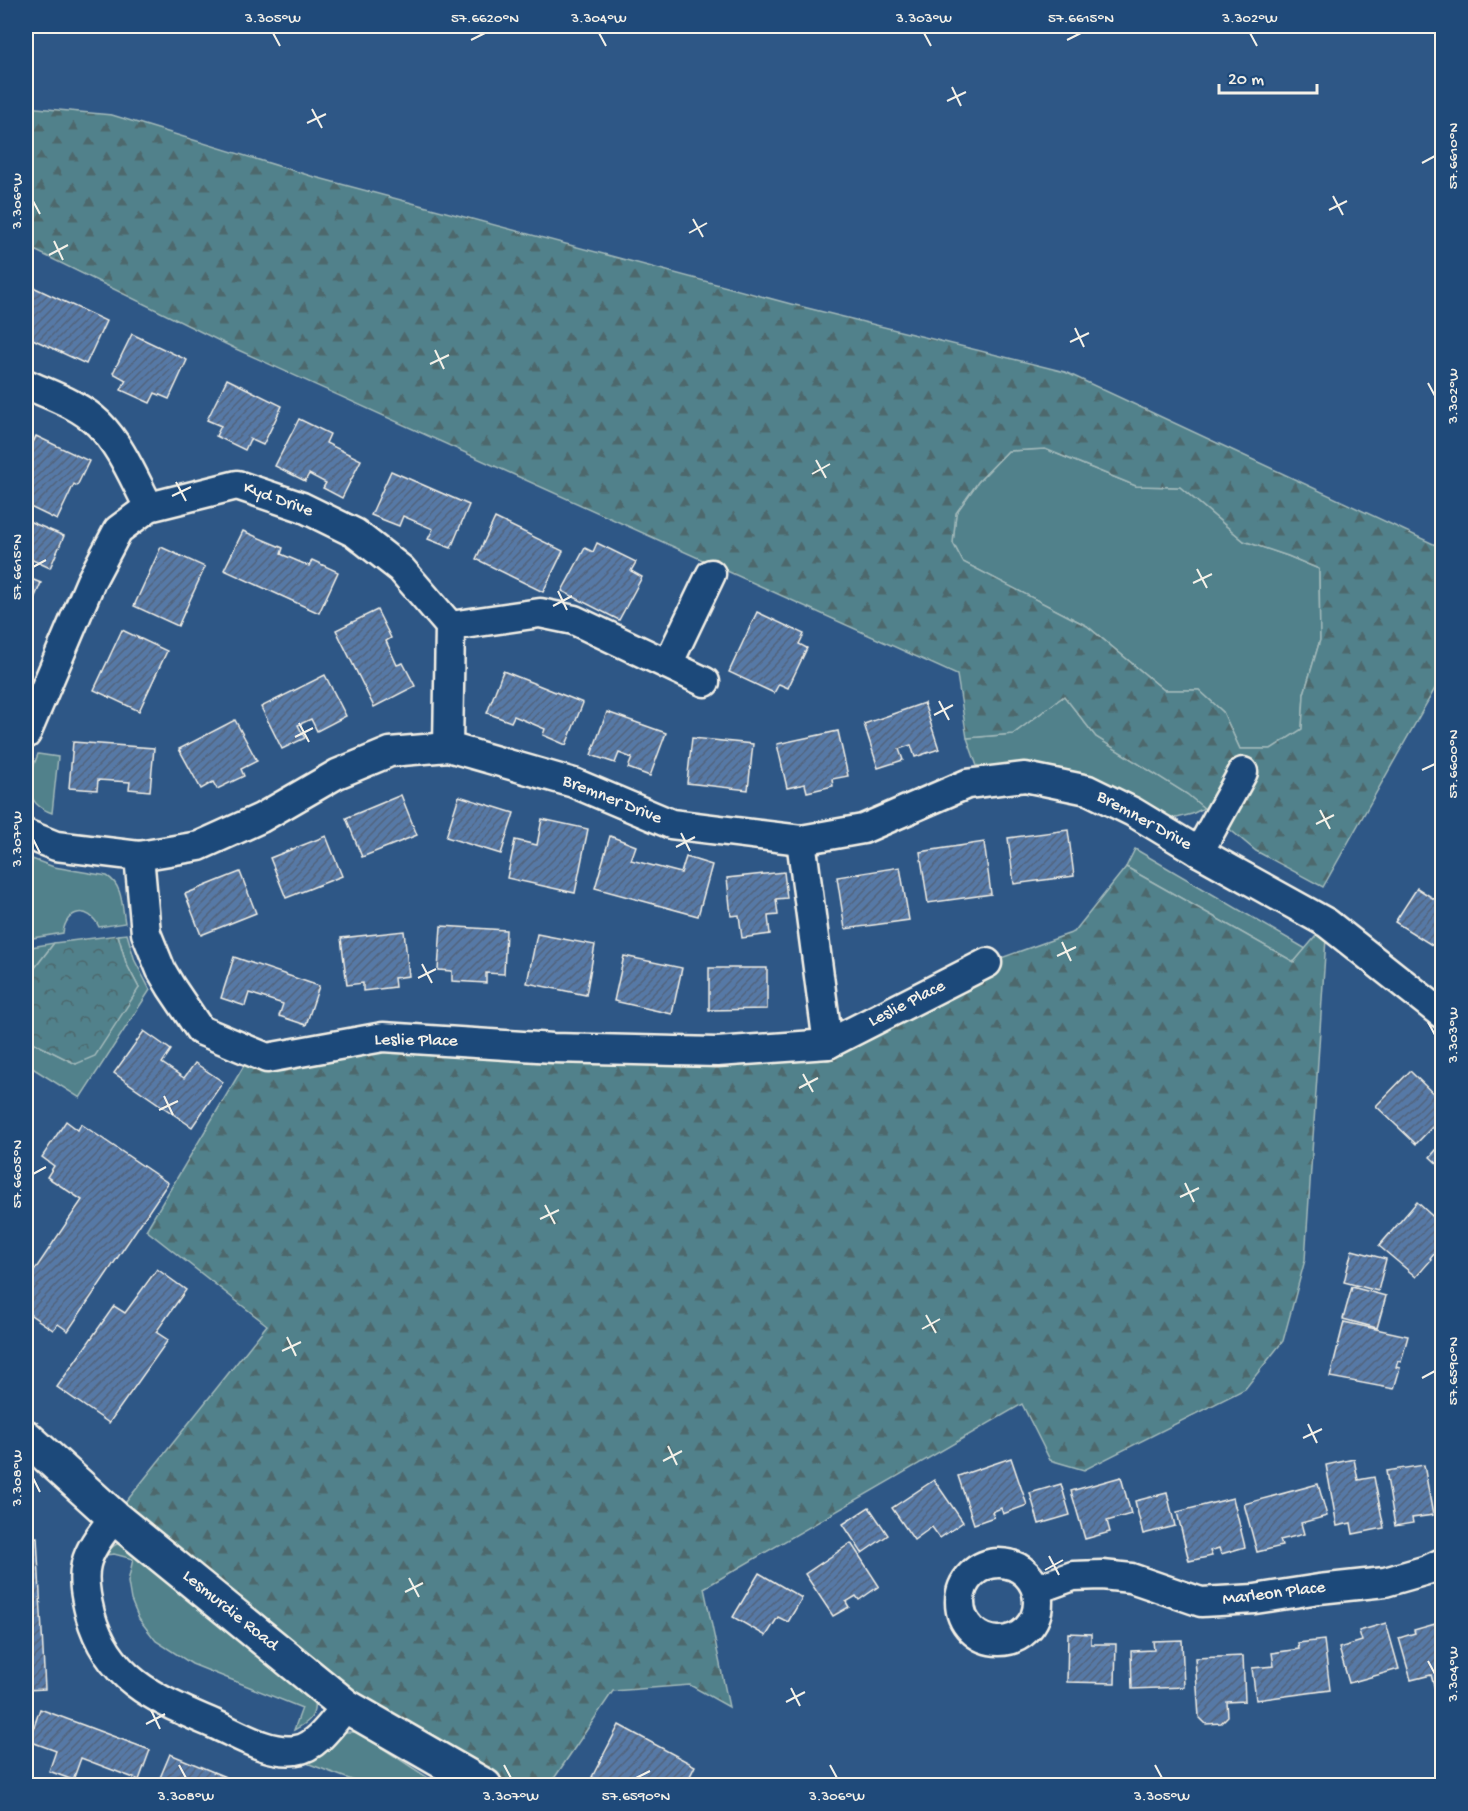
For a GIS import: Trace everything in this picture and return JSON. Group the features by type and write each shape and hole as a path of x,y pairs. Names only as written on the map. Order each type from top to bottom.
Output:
{"street":[{"path":"26,384 74,405 98,422 114,441 149,507"},
{"name":"Kyd Drive","path":"26,734 91,581 118,530 149,507 237,485 302,507 355,533 401,569 450,626"},
{"path":"668,664 711,573"},
{"path":"448,747 450,626 540,613 574,620 705,682"},
{"name":"Bremner Drive","path":"26,834 56,846 139,856 199,846 261,818 337,774 390,752 448,747 574,783 671,824 801,840 863,829 967,784 1025,777 1088,790 1133,812 1199,852 1327,923 1443,1014"},
{"name":"Bremner Drive","path":"1199,852 1243,772"},
{"path":"801,840 828,1044"},
{"name":"Leslie Place","path":"139,856 146,933 161,970 171,987 200,1030 267,1058 383,1037 553,1048 717,1052 828,1044 987,963"},
{"name":"Lesmurdie Road","path":"26,1437 114,1516 346,1706 485,1785"},
{"path":"114,1516 86,1564 85,1594 92,1623 102,1647 116,1666 134,1684 160,1701 277,1751 298,1750 323,1735 346,1706"},
{"name":"Marleon Place","path":"1036,1589 1073,1576 1102,1575 1131,1578 1201,1602 1255,1599 1319,1588 1386,1582 1443,1563"}],"green space":[{"path":"26,107 112,115 311,176 791,304 1065,372 1442,548 1442,676 1323,887 1256,851 1187,794 1096,737 1064,696 1013,734 967,738 957,675 236,349 26,246","holes":["1045,449 1136,486 1180,487 1244,541 1319,569 1320,640 1304,694 1302,729 1271,749 1240,749 1223,712 1199,690 1164,690 1087,626 963,562 953,543 956,513 978,482 1008,451"]},
{"path":"1045,449 1136,486 1180,487 1244,541 1319,569 1320,640 1304,694 1302,730 1271,749 1240,749 1223,712 1199,690 1164,690 1087,626 963,562 953,543 956,513 978,482 1008,451"},
{"path":"1064,696 1096,737 1187,794 1204,808 1177,818 1163,815 1088,778 1058,768 1032,765 977,766 967,738 1013,734"},
{"path":"38,754 58,757 52,813 35,803 31,796 30,781"},
{"path":"1135,849 1306,949 1294,962 1126,867"},
{"path":"32,859 54,867 107,876 119,891 125,923 99,927 90,915 78,913 68,919 63,933 26,939"},
{"path":"1126,867 1294,962 1327,923 1305,1260 1283,1341 1245,1389 1084,1470 1050,1460 1022,1404 704,1588 729,1707 690,1685 613,1691 553,1780 554,1785 485,1785 346,1706 114,1517 267,1325 146,1230 252,1052 383,1037 828,1044 987,963 1074,932"},
{"path":"127,934 135,961 150,990 80,1098 26,1064 26,1039 76,1064 139,988 126,963 118,935"},
{"path":"118,935 126,963 139,988 95,1056 76,1064 26,1039 31,973 54,943"},
{"path":"54,943 31,973 26,1016 26,948"},
{"path":"127,1541 314,1702 314,1712 310,1719 294,1730 302,1708 192,1664 156,1641 139,1619 131,1600 128,1582 133,1559 114,1554 105,1555 114,1545"},
{"path":"345,1732 358,1732 439,1785 365,1785 304,1762"}],"building":[{"path":"33,287 106,321 86,364 26,336 26,303"},
{"path":"132,334 187,360 169,399 155,393 150,403 121,390 126,380 113,373"},
{"path":"227,379 282,406 263,445 250,439 245,450 216,436 221,426 207,420"},
{"path":"299,419 330,434 326,443 361,460 342,498 323,488 326,483 309,474 305,481 275,466"},
{"path":"36,436 89,461 77,486 74,484 57,520 26,505 26,479 30,470 26,468 26,458"},
{"path":"391,471 469,505 451,548 428,539 433,529 403,516 399,526 371,515"},
{"path":"495,518 563,551 543,592 476,559"},
{"path":"26,520 64,536 50,568 26,557"},
{"path":"243,531 283,548 281,554 309,566 312,560 338,572 319,613 224,570"},
{"path":"597,543 636,562 631,571 642,577 619,620 562,591 585,548 593,552"},
{"path":"161,547 205,567 178,626 134,606"},
{"path":"26,577 41,583 26,617"},
{"path":"377,610 391,638 386,641 397,665 403,663 415,686 374,707 336,630"},
{"path":"757,612 804,634 799,644 807,648 788,688 779,684 774,693 729,672"},
{"path":"122,630 167,651 139,711 94,690"},
{"path":"503,671 583,703 566,745 543,735 545,729 514,716 511,722 487,713"},
{"path":"325,675 346,716 317,731 311,719 298,725 305,738 282,749 261,707"},
{"path":"924,703 939,749 915,757 911,745 899,749 903,760 878,768 864,724"},
{"path":"607,712 666,733 650,776 628,768 632,758 619,753 615,763 591,755"},
{"path":"235,720 257,761 241,769 244,776 217,789 213,782 201,789 179,749"},
{"path":"838,731 848,776 832,779 833,786 807,792 805,784 787,788 777,744"},
{"path":"692,738 753,744 748,790 687,783"},
{"path":"73,742 154,748 150,791 129,789 130,782 98,780 97,790 69,788"},
{"path":"401,795 417,835 362,857 346,818"},
{"path":"459,796 514,813 501,854 446,837"},
{"path":"542,819 588,829 575,893 507,878 515,840 537,845"},
{"path":"1068,830 1074,876 1014,884 1008,838"},
{"path":"326,836 342,876 286,898 270,858"},
{"path":"610,836 636,846 631,860 681,873 686,857 712,865 698,916 595,888"},
{"path":"984,842 991,894 928,903 920,852"},
{"path":"900,867 909,920 845,929 837,877"},
{"path":"240,872 256,913 201,935 185,894"},
{"path":"784,872 787,898 776,899 778,915 768,916 770,934 742,938 739,915 731,916 727,878"},
{"path":"1417,888 1442,904 1442,942 1438,949 1395,922"},
{"path":"441,926 506,930 504,974 486,973 486,983 452,981 452,971 438,970"},
{"path":"404,931 409,976 394,978 395,987 363,991 363,983 347,985 341,938"},
{"path":"537,934 595,945 586,995 527,983"},
{"path":"624,956 682,968 672,1014 614,1001"},
{"path":"234,957 319,986 306,1025 279,1016 283,1004 249,993 245,1006 221,998"},
{"path":"709,968 767,968 767,1009 709,1010"},
{"path":"144,1031 171,1050 162,1063 184,1078 195,1063 223,1082 192,1127 114,1073"},
{"path":"1410,1071 1442,1102 1442,1117 1416,1144 1376,1106"},
{"path":"66,1121 78,1130 81,1124 168,1183 68,1331 58,1324 53,1330 28,1313 30,1309 26,1306 26,1283 82,1200 47,1177 54,1166 42,1157"},
{"path":"1442,1143 1442,1168 1430,1157"},
{"path":"1417,1202 1442,1225 1442,1247 1436,1255 1434,1253 1416,1277 1379,1246"},
{"path":"1352,1250 1386,1259 1378,1291 1344,1282"},
{"path":"157,1269 186,1290 156,1332 168,1340 109,1423 57,1387 114,1306 125,1313"},
{"path":"1352,1287 1386,1296 1377,1328 1343,1319"},
{"path":"1344,1322 1408,1336 1401,1362 1398,1361 1396,1367 1400,1368 1394,1389 1330,1377"},
{"path":"1011,1458 1027,1505 1003,1514 1001,1508 992,1512 994,1517 974,1524 958,1476"},
{"path":"1354,1459 1358,1480 1374,1477 1384,1528 1353,1534 1351,1523 1337,1526 1326,1465"},
{"path":"1424,1465 1433,1515 1412,1518 1413,1523 1395,1526 1386,1471"},
{"path":"1121,1477 1131,1514 1107,1521 1110,1532 1085,1539 1071,1491"},
{"path":"934,1480 963,1522 940,1538 932,1527 914,1540 892,1508"},
{"path":"1061,1484 1070,1515 1039,1524 1030,1493"},
{"path":"1318,1484 1327,1516 1301,1523 1304,1534 1280,1540 1282,1546 1257,1552 1244,1504"},
{"path":"1167,1493 1175,1526 1143,1534 1135,1501"},
{"path":"1233,1498 1245,1547 1221,1554 1219,1548 1210,1551 1212,1556 1189,1561 1177,1512"},
{"path":"869,1507 888,1535 862,1553 843,1524"},
{"path":"37,1537 45,1689 26,1690 26,1538"},
{"path":"851,1543 879,1586 859,1600 856,1596 846,1602 849,1607 833,1616 805,1574"},
{"path":"759,1573 802,1598 788,1622 778,1617 766,1636 733,1617"},
{"path":"1442,1622 1442,1691 1436,1693 1431,1675 1411,1680 1399,1638 1415,1633 1414,1630"},
{"path":"1386,1623 1399,1669 1349,1683 1339,1648 1362,1641 1359,1631"},
{"path":"1068,1633 1091,1634 1091,1644 1116,1644 1115,1683 1067,1682"},
{"path":"1182,1640 1184,1687 1132,1689 1131,1651 1154,1650 1153,1641"},
{"path":"1324,1640 1330,1690 1256,1700 1252,1668 1274,1666 1272,1653 1299,1649 1298,1643"},
{"path":"1243,1656 1245,1701 1227,1702 1228,1716 1221,1723 1206,1724 1199,1717 1195,1658"},
{"path":"40,1709 150,1750 139,1780 81,1758 73,1780 49,1771 56,1751 29,1741"},
{"path":"619,1725 695,1766 685,1786 607,1786 592,1777"},
{"path":"170,1754 245,1785 157,1785"}]}
